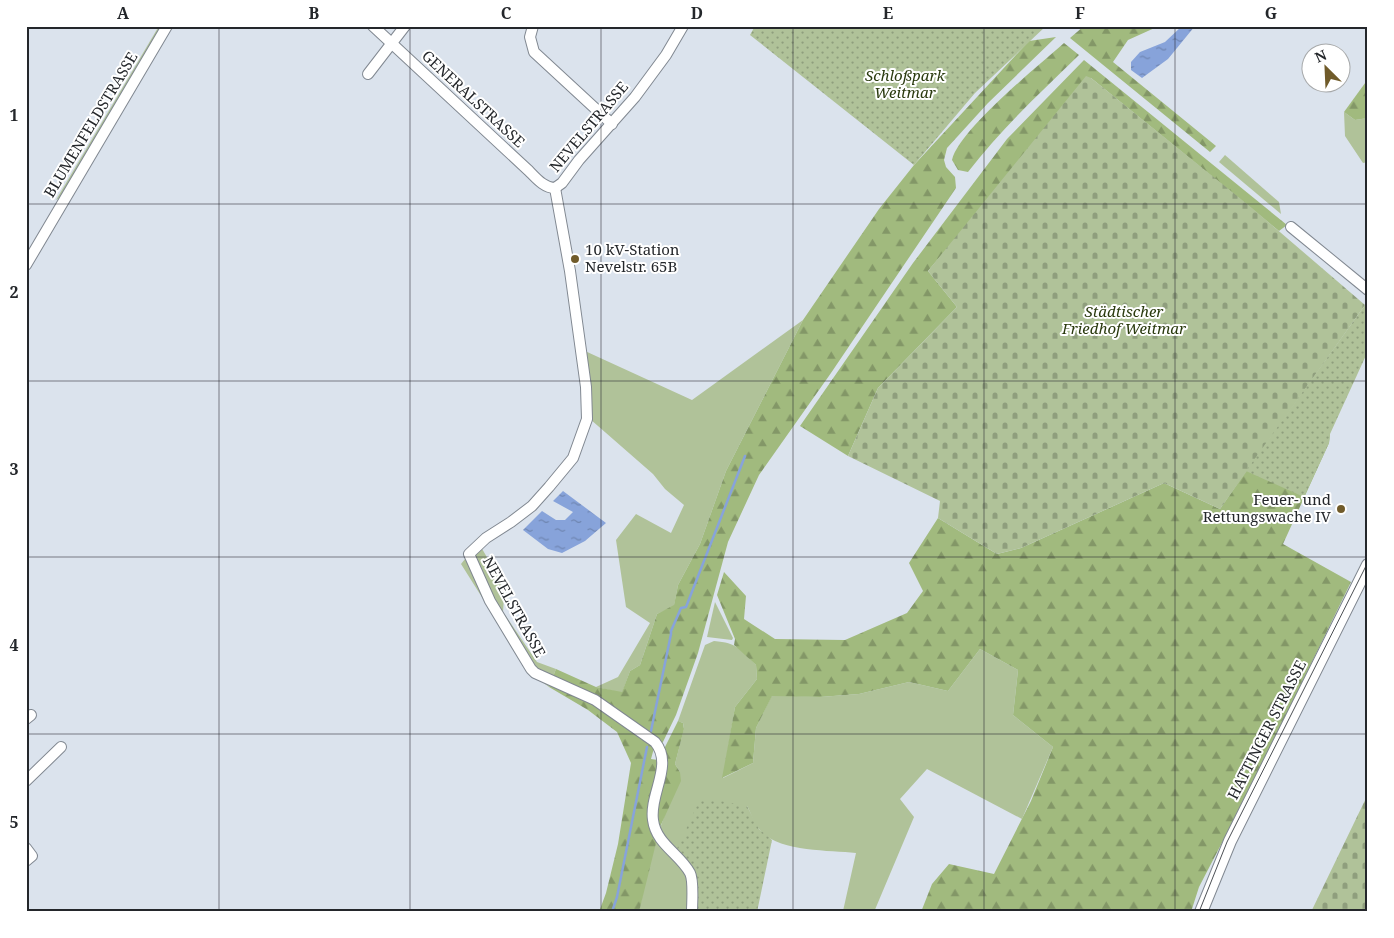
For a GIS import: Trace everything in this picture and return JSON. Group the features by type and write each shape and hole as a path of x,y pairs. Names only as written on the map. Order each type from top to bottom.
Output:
{"main road":[{"name":"HATTINGER STRASSE","path":"1201,912 1230,841 1368,565"}],"street":[{"name":"BLUMENFELDSTRASSE","path":"26,265 167,26"},
{"name":"GENERALSTRASSE","path":"373,26 545,185 554,188"},
{"path":"368,74 405,26"},
{"path":"533,26 530,37 534,52 612,124"},
{"name":"NEVELSTRASSE","path":"683,26 666,55 645,84 579,160 562,184 554,188 570,271 586,387 587,419 573,458 532,506 486,538 469,554 490,601 535,673 595,700 659,746 663,761 653,810 653,823 660,838 690,873 692,912"},
{"path":"1291,227 1368,290"},
{"path":"26,781 61,747"}],"green space":[{"path":"159,26 162,26 61,197 56,200"},
{"name":"Schloßpark Weitmar","path":"755,26 1046,26 975,93 914,165 750,35"},
{"path":"1084,26 1159,26 1128,40 1113,62 1216,146 1210,152 1070,38"},
{"path":"1056,37 988,103 947,148 944,160 946,167 955,177 956,188 831,373 759,475 728,542 698,653 676,715 662,744 654,748 651,759 665,761 664,749 678,721 683,723 684,729 675,764 680,772 681,781 660,827 639,912 599,912 606,893 618,844 631,763 617,732 588,710 549,687 556,669 596,687 622,692 630,671 640,665 657,614 674,605 678,585 700,544 726,471 803,320 879,209 914,165 1029,41"},
{"path":"1064,43 1079,55 1007,126 968,172 958,170 952,160 958,147 969,132 1019,82"},
{"path":"1084,60 1287,225 1279,231 1091,78 928,271 957,307 878,388 848,456 800,426 913,263 1007,139"},
{"name":"Städtischer Friedhof Weitmar","path":"1086,76 1091,78 1252,208 1365,305 1220,509 1164,483 1021,548 997,554 938,518 940,501 848,456 878,388 957,307 928,271"},
{"path":"1368,79 1368,118 1355,120 1344,112"},
{"path":"1344,112 1355,120 1368,118 1368,162 1363,163 1345,136"},
{"path":"1225,155 1279,202 1281,214 1219,162"},
{"path":"1365,305 1368,307 1368,351 1304,497 1246,471"},
{"path":"803,320 726,471 700,544 678,585 674,606 657,614 640,665 630,671 622,693 596,687 618,677 650,623 626,607 616,540 636,514 671,533 684,505 665,489 653,474 590,419 585,351 692,400"},
{"path":"1330,434 1329,443 1283,544 1351,582 1252,785 1199,887 1191,912 921,912 932,884 949,864 994,874 1031,801 1053,747 1013,715 1018,670 980,649 948,691 909,682 859,694 820,697 772,696 756,728 753,763 722,778 735,707 757,679 756,665 734,645 735,639 717,595 724,572 746,596 744,619 775,639 845,640 907,613 923,591 909,563 938,518 997,554 1021,548 1164,483 1220,509 1246,471"},
{"path":"481,547 499,578 504,597 503,612 537,662 556,669 549,687 529,672 461,564 469,554"},
{"path":"715,602 733,638 732,640 707,637"},
{"path":"714,641 728,643 742,651 756,665 757,679 735,707 723,778 753,763 756,728 772,695 820,697 859,694 909,682 948,691 980,649 1018,670 1013,715 1053,747 1022,819 927,769 900,799 914,817 874,912 843,911 856,853 805,849 779,842 768,837 760,830 747,806 675,853 658,834 680,772 675,764 684,728 683,723 678,721 705,645"},
{"path":"1368,794 1368,912 1311,912"},
{"path":"711,799 747,806 759,829 772,840 757,912 694,912 694,874 675,853 699,801"},
{"path":"657,838 690,878 691,912 639,912"}],"water":[{"path":"1182,26 1195,26 1168,59 1142,78 1131,70 1131,62 1140,52 1165,42"},
{"path":"563,491 606,523 585,541 562,553 548,549 523,530 542,511 556,520 565,520 573,512 553,501"}],"waterway":[{"path":"651,731 671,631 681,608 686,607 745,456"},
{"path":"612,912 617,897 647,747"}],"tram line":[{"path":"1199,912 1227,842 1368,562"}],"place":[{"name":"10 kV-Station Nevelstr. 65B","path":"575,259"},
{"name":"Feuer- und Rettungswache IV","path":"1341,509"}]}
